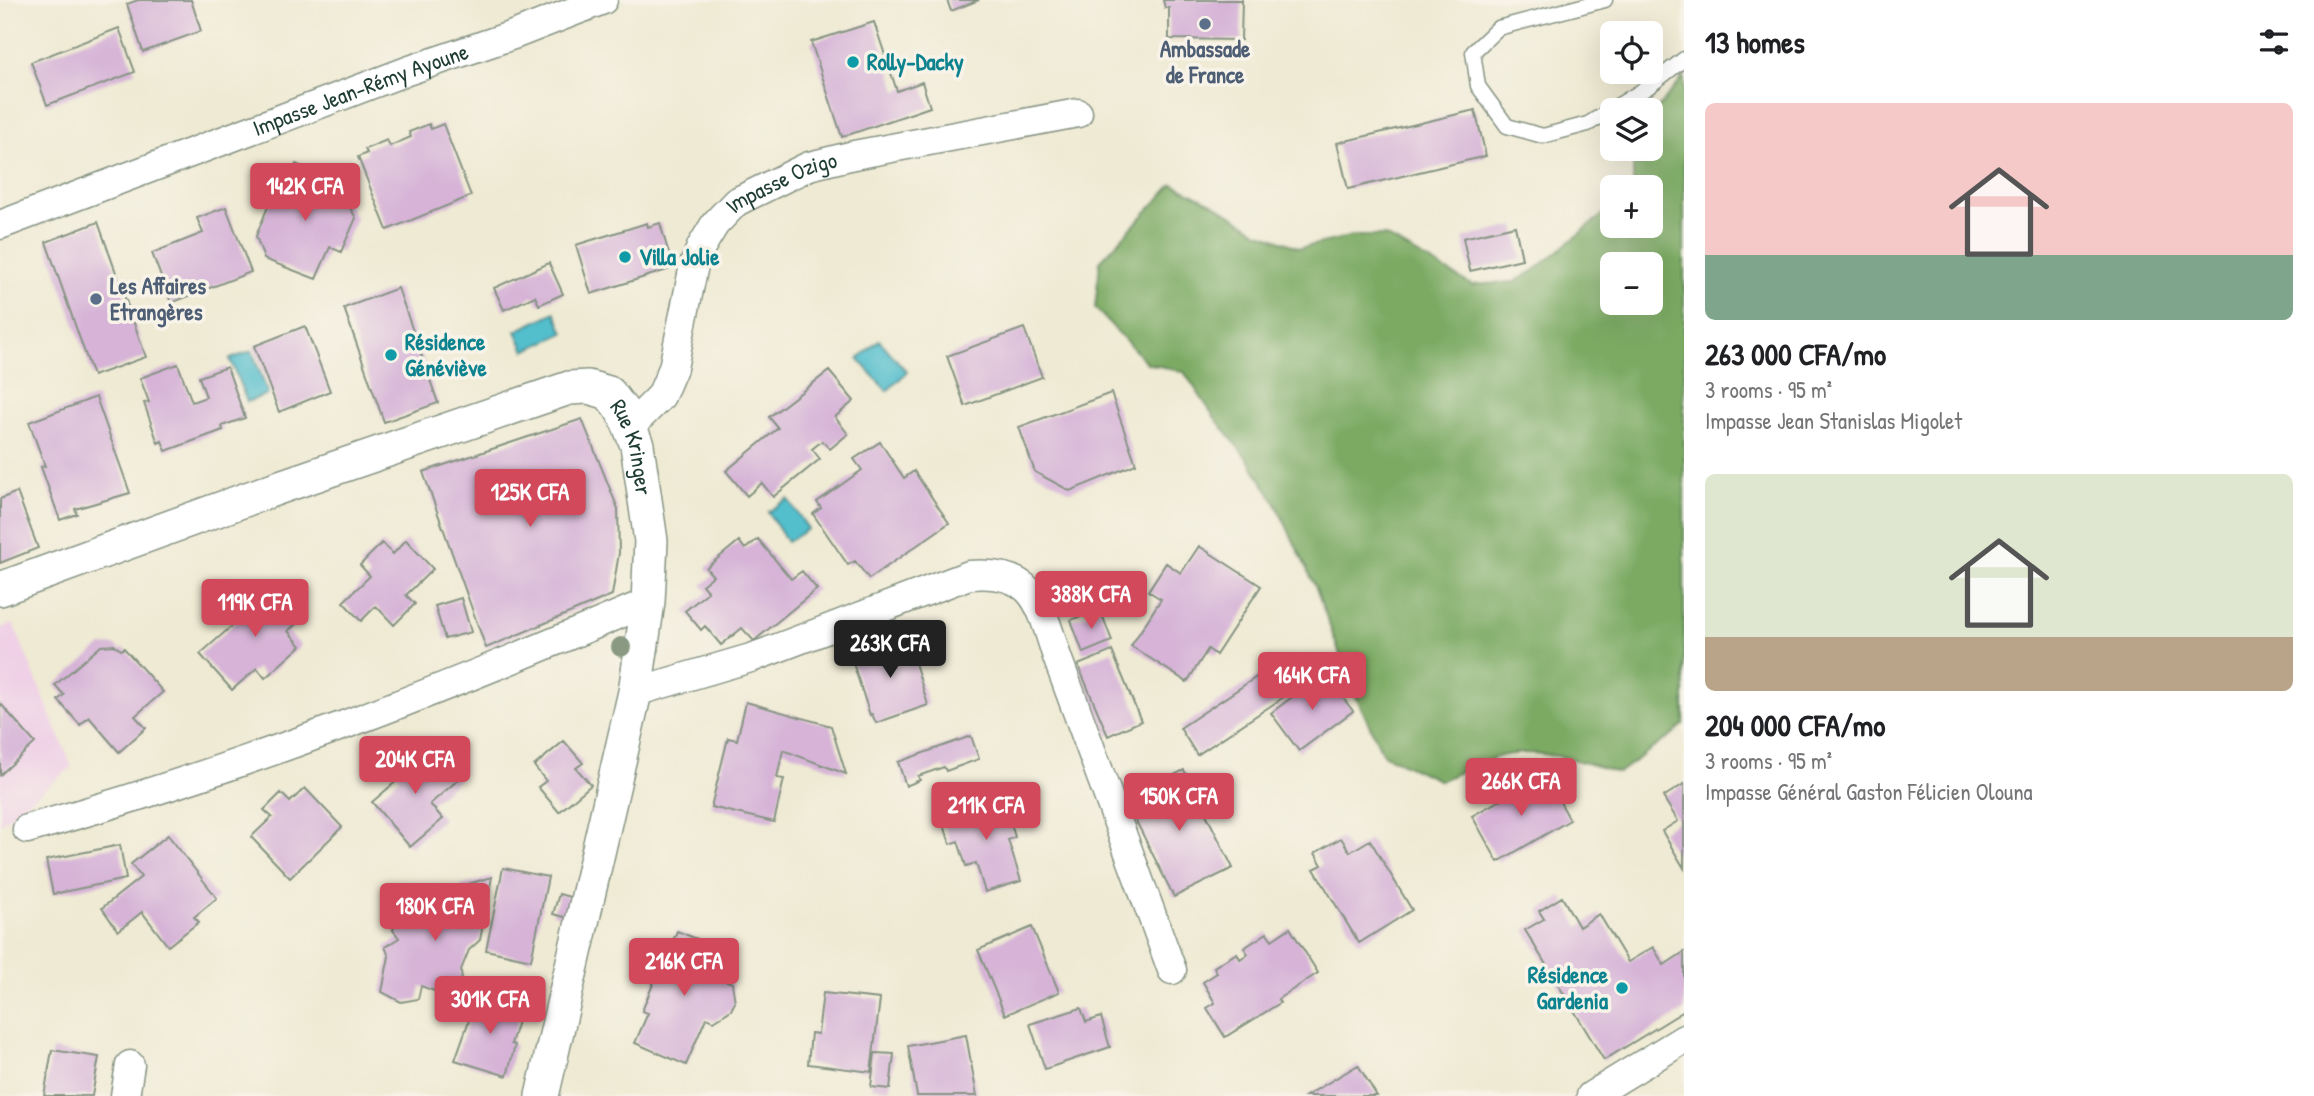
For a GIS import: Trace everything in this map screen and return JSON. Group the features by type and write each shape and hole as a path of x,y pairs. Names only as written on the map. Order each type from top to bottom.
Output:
{"street":[{"name":"Impasse Jean-Rémy Ayoune","path":"0,225 603,0"},
{"name":"Impasse Ozigo","path":"630,427 661,396 673,369 694,265 715,224 736,202 809,166 853,155 1078,113"},
{"name":"Rue Kringer","path":"0,589 280,487 569,388 587,387 608,393 617,402 630,427 644,482 651,541 648,602 635,692 542,1096"},
{"path":"635,692 754,657 969,575 999,575 1029,589 1041,607 1172,970"},
{"path":"27,829 148,793 371,713 521,657 648,602"},
{"path":"1591,1096 1684,1039"},
{"path":"125,1096 130,1065"}],"lane":[{"path":"1605,0 1498,28 1473,52 1478,86 1507,126 1543,136 1588,124 1647,87 1684,59"}],"shaded area":[{"path":"13,623 72,767 0,824 0,628"}],"green space":[{"path":"1684,76 1684,724 1618,773 1560,757 1530,753 1501,756 1440,781 1383,754 1352,688 1316,588 1275,502 1249,461 1184,372 1147,363 1095,308 1100,261 1173,184 1212,203 1259,232 1300,248 1353,236 1385,236 1472,285 1514,282 1535,270 1600,217 1600,238 1663,238 1663,175 1633,175 1633,161 1663,161 1663,102"}],"water":[{"path":"555,312 564,333 525,351 516,331"},
{"path":"879,340 907,372 887,391 858,359"},
{"path":"252,351 268,394 247,402 230,359"},
{"path":"788,499 808,529 787,542 768,512"}],"building":[{"path":"138,0 191,0 201,31 143,52 127,4"},
{"path":"947,0 979,0 951,11"},
{"name":"Ambassade de France","path":"1163,0 1242,0 1241,40 1169,39 1169,8 1165,8"},
{"name":"Rolly-Dacky","path":"874,22 897,91 922,82 930,107 842,137 811,42"},
{"path":"119,28 135,72 47,105 31,62"},
{"path":"1475,110 1486,156 1348,189 1337,143"},
{"path":"429,124 431,129 443,124 471,196 387,230 358,157 367,153 365,149 387,140 390,146 411,137 409,132"},
{"path":"296,164 335,182 356,218 341,252 330,247 316,279 264,259 256,236 278,182 287,186"},
{"path":"226,207 251,272 171,303 152,253 203,233 197,218"},
{"name":"Les Affaires Etrangères","path":"98,222 146,357 93,376 46,242"},
{"name":"Villa Jolie","path":"647,223 648,227 660,223 673,268 591,294 576,245"},
{"path":"1515,226 1522,259 1470,271 1463,238"},
{"path":"549,263 563,294 539,305 535,296 504,310 494,288"},
{"name":"Résidence Généviève","path":"398,288 438,403 384,422 344,308"},
{"path":"305,326 330,391 279,412 254,346"},
{"path":"1024,328 1042,377 965,406 947,356"},
{"path":"178,364 192,402 206,397 199,377 227,367 245,418 222,426 223,430 166,451 162,441 158,443 144,403 149,402 140,378"},
{"path":"829,371 854,401 835,417 848,434 830,449 822,441 812,449 820,459 773,497 762,483 747,496 726,471 778,428 769,417"},
{"path":"1111,393 1136,464 1070,491 1035,472 1019,427"},
{"path":"96,397 130,493 75,509 77,514 60,520 41,467 45,466 29,422"},
{"path":"582,419 618,509 619,553 612,595 486,648 423,472"},
{"path":"880,442 904,478 914,471 949,523 869,579 855,561 848,565 813,514 821,508 817,502 862,470 854,459"},
{"path":"17,492 38,548 0,563 0,499"},
{"path":"758,539 791,579 802,571 817,589 754,641 742,628 721,645 705,626 701,630 685,611 708,592 702,585 713,576 706,568 739,541 745,549"},
{"path":"406,540 433,569 406,595 415,604 394,625 376,606 361,621 343,602 370,576 360,565 382,543 393,554"},
{"path":"1199,546 1261,586 1216,655 1208,649 1187,682 1131,646 1161,599 1148,591 1166,563 1181,573"},
{"path":"275,588 302,619 288,631 301,646 265,678 257,668 232,690 200,654 241,618 232,608 251,592 260,601"},
{"path":"461,598 471,632 445,639 435,606"},
{"path":"1100,609 1112,641 1083,653 1071,620"},
{"path":"907,637 928,705 876,723 872,714 870,715 851,657"},
{"path":"114,645 121,650 124,648 163,692 135,716 146,728 119,752 89,717 80,725 58,700 64,695 55,685 101,646"},
{"path":"1112,651 1141,721 1108,736 1078,665"},
{"path":"1276,664 1293,691 1197,755 1180,728"},
{"path":"1324,673 1353,711 1299,751 1271,713"},
{"path":"746,702 831,726 846,774 783,750 777,778 784,779 774,822 711,807 728,738 737,740"},
{"path":"0,703 35,743 0,775"},
{"path":"971,736 979,759 946,771 944,767 918,776 920,780 906,786 898,762"},
{"path":"564,741 583,763 576,768 591,785 559,812 538,787 546,781 534,766"},
{"path":"433,750 458,780 430,804 443,819 410,847 372,802 400,778 392,768 410,752 419,763"},
{"path":"1184,770 1233,868 1174,897 1125,799"},
{"path":"1545,775 1570,820 1498,862 1472,816"},
{"path":"1684,784 1684,868 1662,831 1678,821 1663,797"},
{"path":"305,788 342,827 290,878 251,837 272,817 264,810 281,793 290,802"},
{"path":"1003,798 1015,837 1008,840 1021,881 985,892 976,863 966,866 958,841 950,844 942,818"},
{"path":"168,835 217,898 194,917 199,922 168,946 142,912 118,931 102,908 141,877 131,864"},
{"path":"1341,838 1350,852 1370,840 1412,910 1359,943 1314,869 1322,865 1315,853"},
{"path":"120,845 126,879 53,894 46,860"},
{"path":"503,868 548,877 531,960 486,950"},
{"path":"492,877 480,940 469,950 461,970 462,982 458,990 445,995 421,986 418,999 401,1002 382,992 389,956 385,947 399,938 393,930 399,909 412,912 414,904 425,900 437,909 444,892 456,895 462,893 461,886"},
{"path":"559,894 577,899 572,919 553,914"},
{"name":"Résidence Gardenia","path":"1562,897 1579,927 1599,914 1628,962 1653,947 1664,965 1684,952 1684,1011 1604,1060 1525,930 1544,919 1539,911"},
{"path":"1032,927 1059,992 1005,1015 978,950"},
{"path":"1290,928 1318,973 1278,999 1280,1003 1225,1037 1207,1008 1215,1003 1203,982 1217,973 1214,967 1237,953 1240,959 1248,954 1244,948 1267,933 1272,940"},
{"path":"677,931 720,948 712,966 725,971 722,979 732,983 735,1002 731,1010 714,1021 706,1018 686,1065 635,1043 648,1013 642,1011 663,960 659,959 665,947 670,948"},
{"path":"823,993 880,999 871,1072 808,1064 811,1033 818,1034"},
{"path":"478,995 522,1008 511,1044 515,1045 507,1076 455,1060"},
{"path":"1081,1008 1086,1022 1101,1017 1110,1047 1045,1069 1030,1024"},
{"path":"966,1035 977,1096 917,1096 908,1046"},
{"path":"52,1050 99,1057 92,1096 44,1096"},
{"path":"875,1053 894,1054 890,1089 871,1087"},
{"path":"1358,1065 1377,1096 1306,1096"}],"place":[{"name":"Ambassade de France","path":"1205,24"},
{"name":"Rolly-Dacky","path":"853,62"},
{"name":"Villa Jolie","path":"625,257"},
{"name":"Les Affaires Etrangères","path":"96,299"},
{"name":"Résidence Généviève","path":"391,355"},
{"name":"Résidence Gardenia","path":"1622,988"}]}
